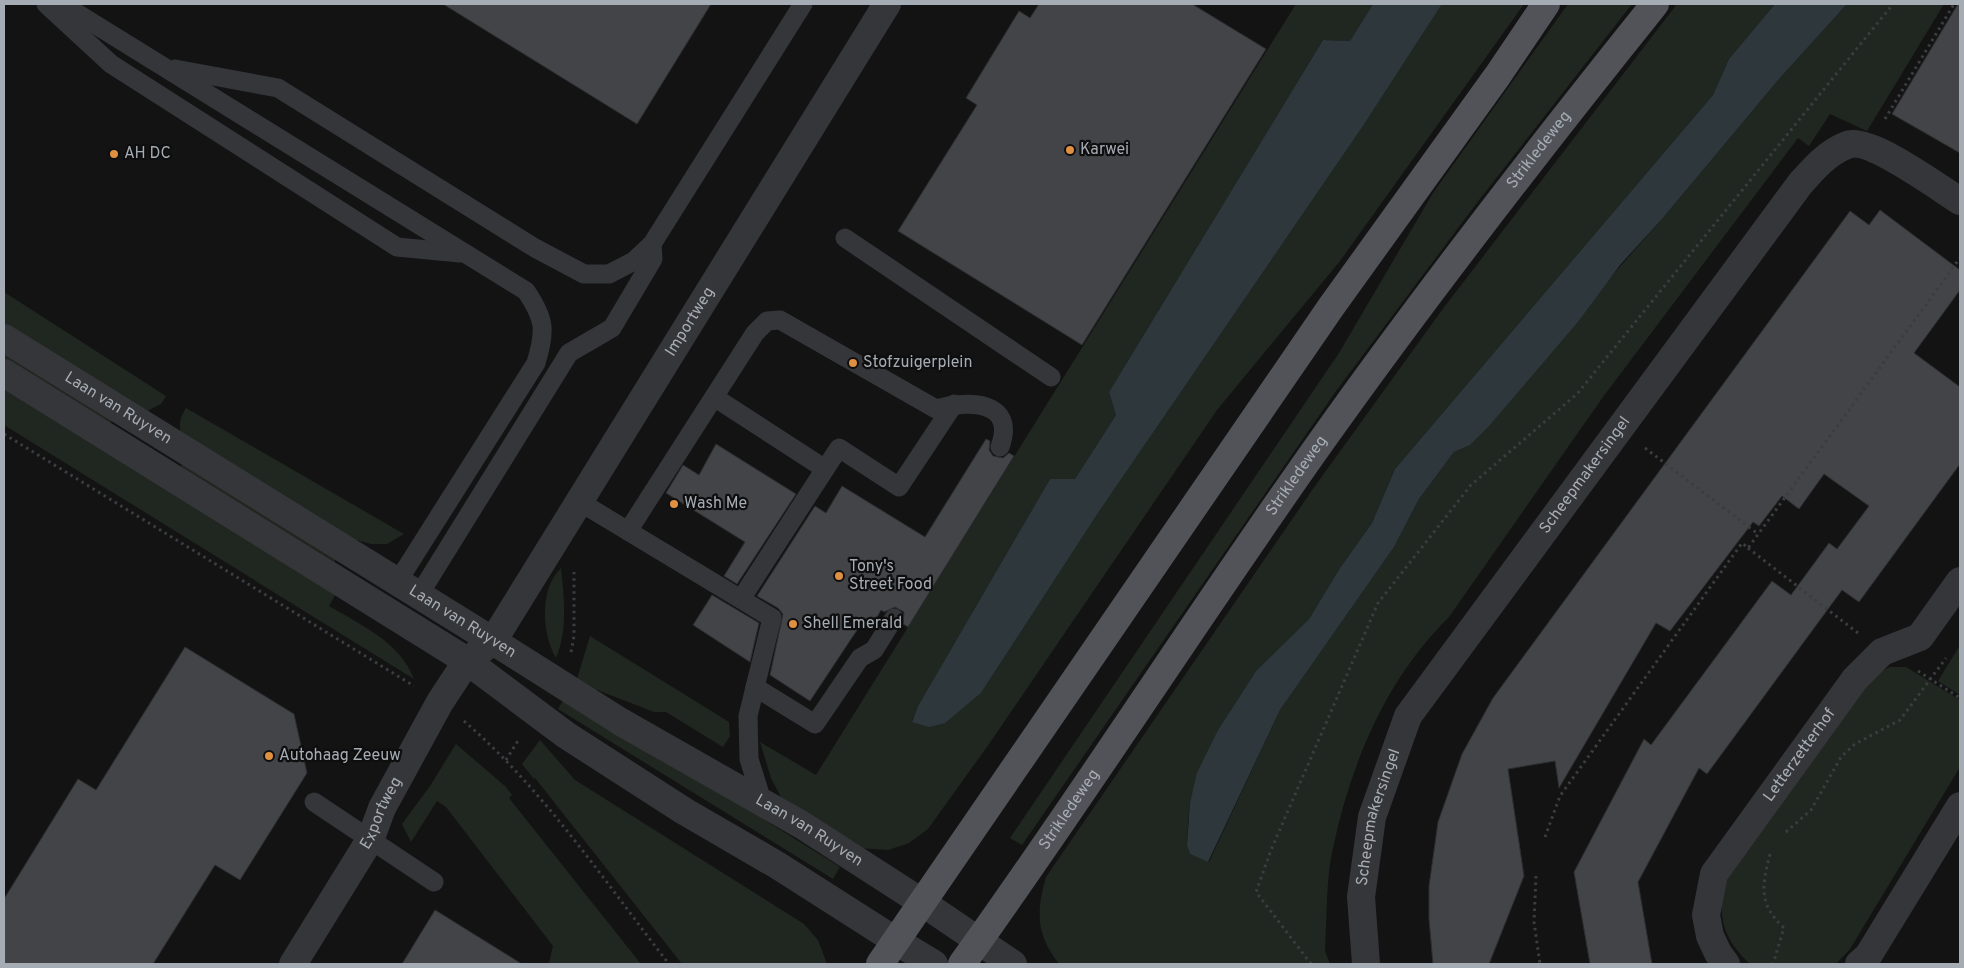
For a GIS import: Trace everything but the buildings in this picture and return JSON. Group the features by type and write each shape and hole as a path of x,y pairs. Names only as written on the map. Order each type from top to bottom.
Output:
{"main road":[{"path":"880,964 1331,306 1498,75 1546,4"},
{"name":"Strikledeweg","path":"962,964 1190,630 1324,438 1557,126 1655,4"}],"street":[{"name":"Importweg","path":"493,641 887,4"},
{"name":"Scheepmakersingel","path":"1366,964 1361,897 1372,817 1408,716 1800,184 1825,157 1850,144 1875,148 1960,201"},
{"name":"Laan van Ruyven","path":"4,338 621,722 762,804 802,825 980,940 1013,964"},
{"name":"Laan van Ruyven","path":"4,374 467,661 566,735 684,811 777,865 934,964"},
{"name":"Letterzetterhof","path":"1726,964 1710,936 1706,914 1714,874 1855,679 1882,652 1920,637 1960,581"},
{"name":"Exportweg","path":"293,964 371,838 382,808 440,702 467,661 493,641"},
{"path":"1859,964 1868,956 1960,806"}],"lane":[{"path":"46,4 111,64 396,247 465,253"},
{"path":"62,4 526,291 540,312 543,340 536,363 408,588"},
{"path":"165,68 278,88 535,248 584,274 609,274 634,261 652,244 803,4"},
{"path":"845,238 1051,377"},
{"path":"408,588 569,353 612,328 653,259 652,244"},
{"path":"628,531 755,333 767,321 780,320 936,409 954,404 973,404 992,408 1001,417 1005,426 1005,434 1000,447"},
{"path":"714,397 826,469"},
{"path":"741,599 839,448 899,487 954,404"},
{"path":"580,502 772,618 748,716 749,760 762,804"},
{"path":"755,687 815,724 860,658 874,650 894,618"},
{"path":"314,802 371,838 434,882"}],"path":[{"path":"1311,964 1256,892 1271,850 1378,603 1471,485 1577,394 1893,4"},
{"path":"1868,147 1954,4"},
{"path":"1748,548 1960,258"},
{"path":"1620,429 1758,534"},
{"path":"4,434 440,702 497,750 553,815 669,964"},
{"path":"1545,837 1560,796 1742,543 1882,652 1931,679 1960,698"},
{"path":"1783,834 1811,810 1841,757 1855,744 1900,720 1949,655"},
{"path":"1771,851 1765,873 1763,897 1770,915 1784,928 1773,964"},
{"path":"1536,876 1534,922 1540,964"}],"shaded area":[{"path":"1296,4 1373,4 1350,41 1323,40 1109,392 1116,415 1075,479 1050,479 918,706 912,721 944,723 981,693 1098,513 1363,126 1442,4 1524,4 1340,261 1217,410 989,744 928,829 909,843 888,850 859,848 781,797 771,778 760,742 816,775"},
{"path":"1373,4 1442,4 1363,126 1098,513 981,693 945,723 929,727 912,722 918,706 1050,479 1075,479 1116,415 1109,392 1323,40 1350,41"},
{"path":"1568,4 1632,4 1476,204 1336,391 1022,845 1010,838 1339,353 1433,193"},
{"path":"1677,4 1775,4 1729,59 1713,95 1395,469 1372,523 1340,568 1309,619 1256,671 1218,730 1190,803 1187,845 1190,854 1209,862 1280,710 1394,547 1419,499 1454,452 1470,445 1578,322 1603,286 1662,219 1779,79 1847,4 1944,4 1867,131 1830,114 1809,146 1798,138 1603,397 1449,617 1407,667 1389,695 1361,754 1350,785 1331,860 1325,951 1330,964 1059,964 1046,943 1040,923 1041,902 1046,877 1315,486 1442,310"},
{"path":"1775,4 1847,4 1779,79 1662,219 1620,265 1578,322 1489,426 1470,445 1454,452 1419,499 1394,547 1280,710 1208,862 1190,854 1187,845 1190,803 1197,773 1218,730 1256,671 1309,619 1340,568 1372,523 1395,469 1713,95 1729,59"},
{"path":"4,292 166,396 161,404 145,412 4,329"},
{"path":"4,351 112,420 110,424 4,363"},
{"path":"4,383 338,590 329,606 366,628 389,645 408,666 414,679 4,425"},
{"path":"186,408 404,534 387,544 371,544 334,534 182,436 180,421"},
{"path":"183,464 335,557 335,562 180,467"},
{"path":"561,568 564,625 556,658 548,637 545,612 549,588"},
{"path":"590,636 729,722 730,736 723,747 666,712 654,712 587,686 577,679"},
{"path":"1960,645 1960,695 1938,681"},
{"path":"1890,667 1906,667 1960,700 1960,767 1850,949 1836,964 1750,964 1733,944 1723,923 1722,900 1729,874 1866,684 1878,673"},
{"path":"566,696 840,867 833,879 558,709"},
{"path":"540,740 575,780 804,924 818,940 827,964 682,964 522,764"},
{"path":"456,744 505,786 512,795 509,798 641,964 549,963 553,946 446,807 437,801 411,842 402,824 430,786"}],"place":[{"name":"Karwei","path":"1070,150"},
{"name":"AH DC","path":"114,154"},
{"name":"Stofzuigerplein","path":"853,363"},
{"name":"Wash Me","path":"674,504"},
{"name":"Tony's Street Food","path":"839,576"},
{"name":"Shell Emerald","path":"793,624"},
{"name":"Autohaag Zeeuw","path":"269,756"}]}
